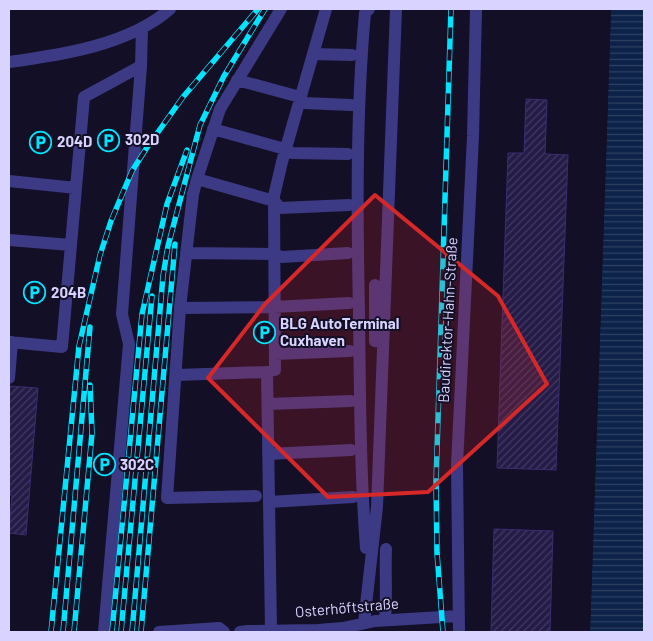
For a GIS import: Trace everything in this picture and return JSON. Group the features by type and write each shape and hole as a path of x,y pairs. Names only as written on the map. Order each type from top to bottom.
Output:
{"street":[{"path":"256,496 167,498 177,375 180,308 188,224 197,178 220,109 281,9"},
{"path":"177,375 268,372 275,370 274,202 285,149 326,9"},
{"path":"364,623 377,507 396,9"},
{"name":"Baudirektor-Hahn-Straße","path":"459,632 457,465 473,136 476,9"},
{"path":"366,10 362,50 357,200 361,487 368,575"},
{"path":"9,62 73,52 105,42 142,28 165,11"},
{"path":"104,632 130,344 122,314 141,66 142,28"},
{"path":"313,54 352,55"},
{"path":"9,378 10,342 62,347 84,98 141,66"},
{"path":"237,80 300,97 304,103 351,105"},
{"path":"213,129 285,149 292,153 348,154"},
{"path":"197,178 274,202 280,208 348,205"},
{"path":"9,182 76,188"},
{"path":"9,240 71,245"},
{"path":"186,254 274,254 282,257 348,253"},
{"path":"375,285 375,341 383,342"},
{"path":"180,308 349,302"},
{"path":"275,354 350,351"},
{"path":"268,372 271,630"},
{"path":"268,404 351,401"},
{"path":"268,454 351,450"},
{"path":"269,502 353,497"},
{"path":"385,620 387,594 392,588 390,549"},
{"name":"Osterhöftstraße","path":"240,632 333,628 385,620 458,616"},
{"path":"159,632 219,628 224,632"}],"highlighted area":[{"path":"375,195 498,296 547,384 428,492 328,497 208,378 265,304"}],"water":[{"path":"611,9 644,9 644,632 590,632"}],"pier":[{"path":"609,9 611,9 590,632 588,632"}],"building":[{"path":"526,99 547,100 545,154 568,155 556,470 497,468 508,153 524,153"},
{"path":"9,386 38,388 26,535 9,533 12,495 9,495"},
{"path":"494,529 553,531 550,632 491,632"}],"railway":[{"path":"51,632 79,346 100,255 111,221 132,171 146,149 183,97 258,9"},
{"path":"132,632 163,276 168,246 200,125 224,76 265,9"},
{"path":"443,632 437,553 436,482 451,9"},
{"path":"112,632 142,314 167,204 187,150"},
{"path":"141,632 175,244"},
{"path":"121,632 152,296"},
{"path":"63,632 90,327"},
{"path":"74,632 92,433 90,385"}],"place":[{"name":"302D","path":"109,140"},
{"name":"204D","path":"41,142"},
{"name":"204B","path":"35,293"},
{"name":"BLG AutoTerminal Cuxhaven","path":"264,333"},
{"name":"302C","path":"104,465"}]}
